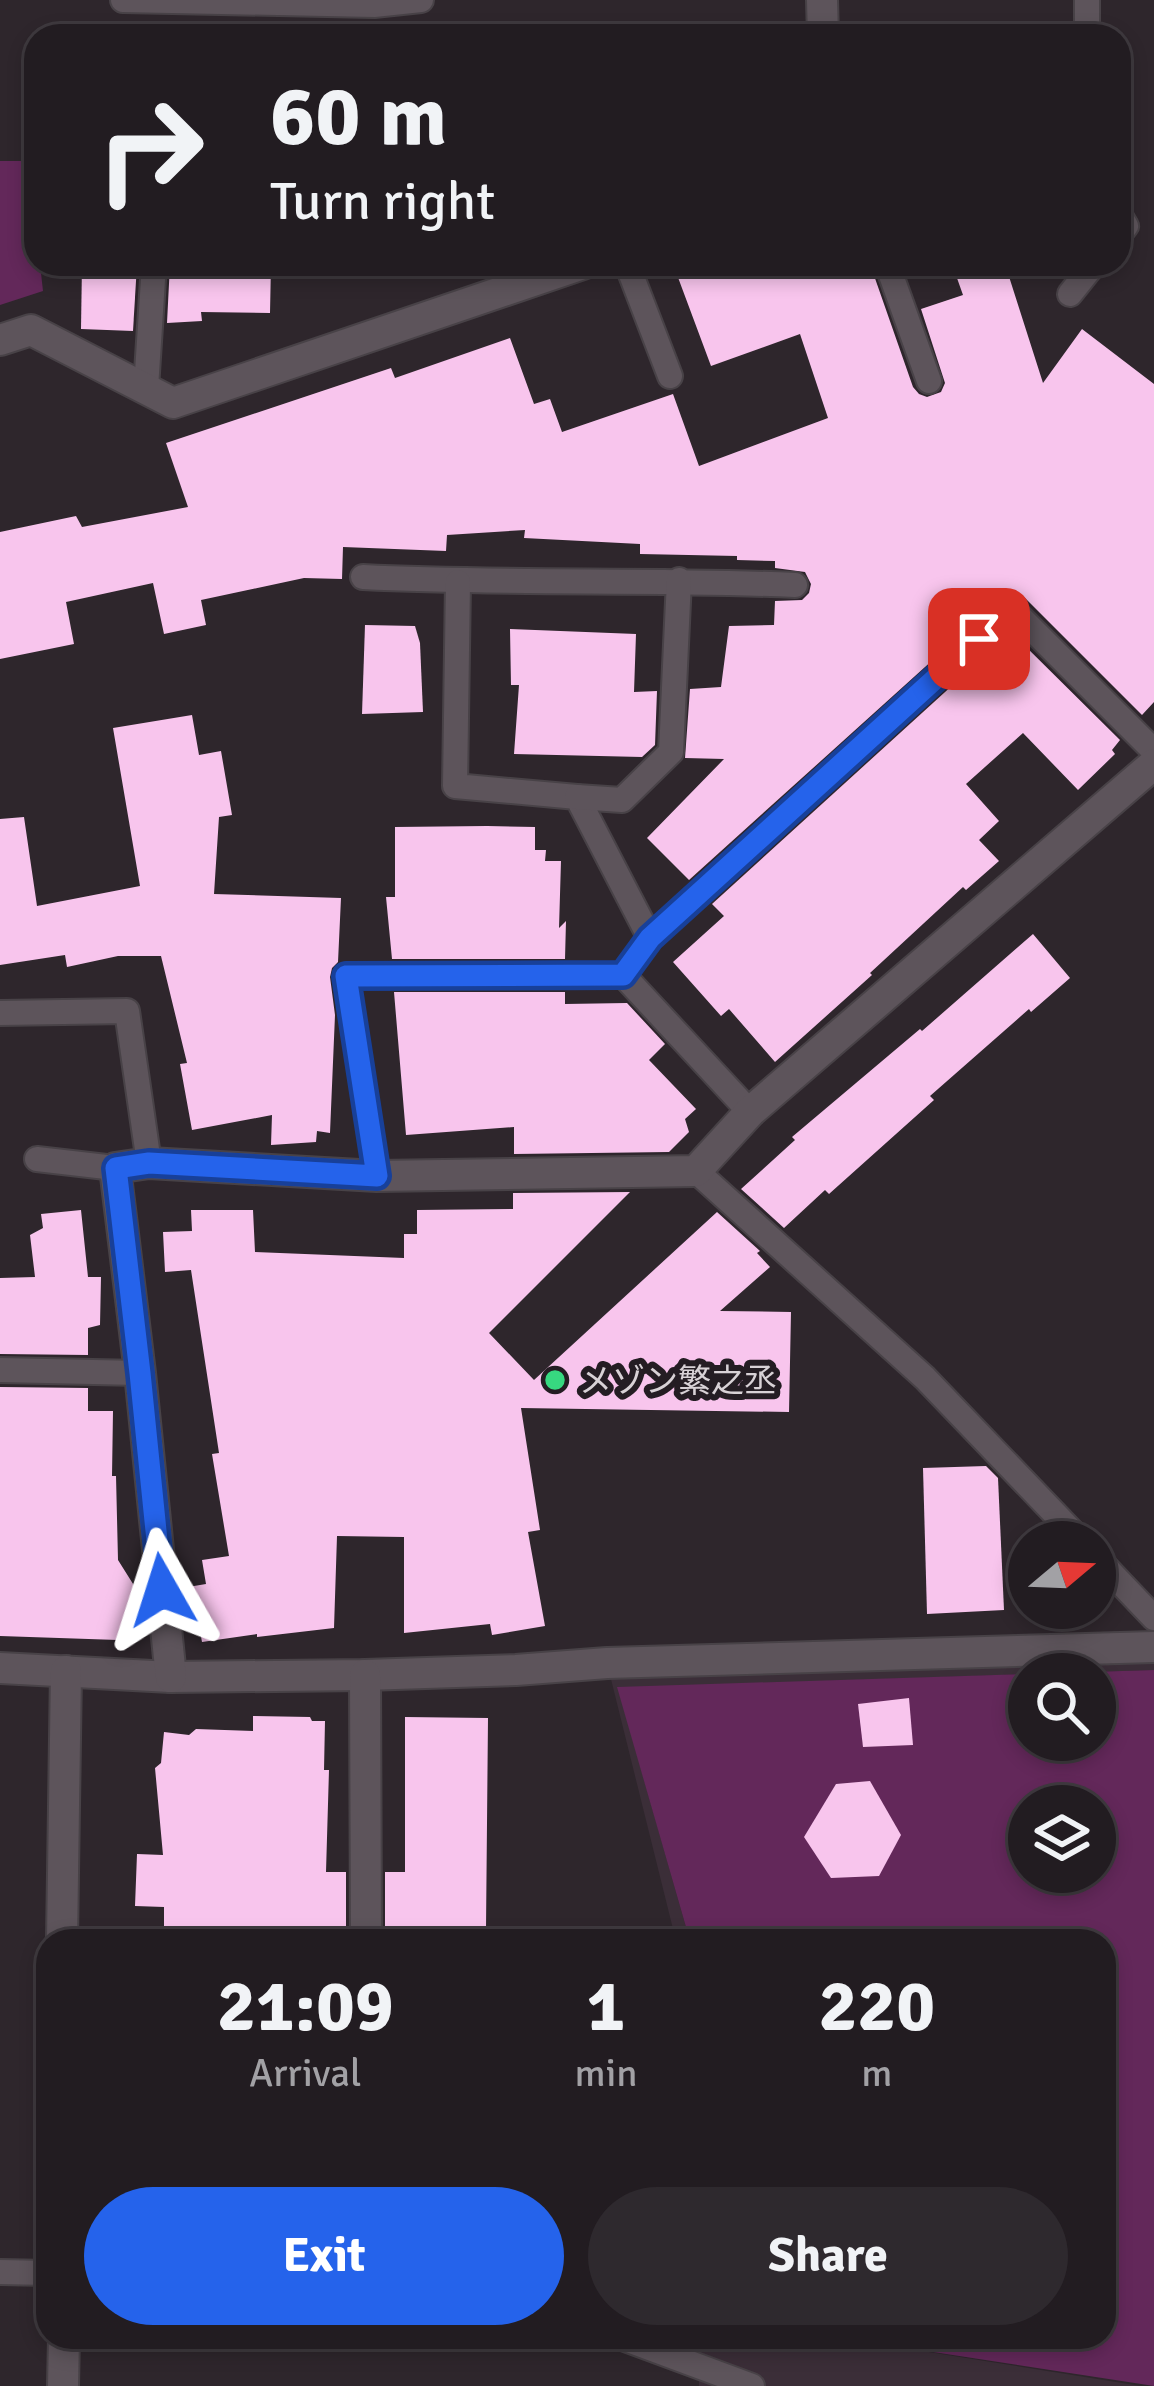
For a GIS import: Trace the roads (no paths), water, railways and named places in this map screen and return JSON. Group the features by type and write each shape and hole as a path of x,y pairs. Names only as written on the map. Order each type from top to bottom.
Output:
{"street":[{"path":"0,340 31,330 173,403 548,276"},
{"path":"171,1677 116,1168 149,1163 377,1176 696,1171 750,1112 1154,764"},
{"path":"0,1667 171,1677 365,1675 1154,1647"},
{"path":"62,1929 66,1671"},
{"path":"365,1675 366,1929"},
{"path":"63,2386 64,2349"}],"lane":[{"path":"123,0 374,5 421,0"},
{"path":"146,388 153,276"},
{"path":"632,276 670,376"},
{"path":"891,276 929,381"},
{"path":"1070,294 1084,276"},
{"path":"364,577 795,585"},
{"path":"458,581 455,786 622,800 671,752 679,580"},
{"path":"623,975 650,938 1012,609 1154,751"},
{"path":"577,797 650,938"},
{"path":"377,1176 346,976 623,975 750,1112"},
{"path":"0,1013 127,1011 149,1163"},
{"path":"37,1160 116,1168"},
{"path":"696,1171 925,1378 1062,1521"},
{"path":"0,1370 140,1373"},
{"path":"1116,1578 1154,1618"},
{"path":"0,2272 36,2273"},
{"path":"652,2349 752,2386"}],"place":[{"name":"メゾン繁之丞","path":"555,1380"}]}
